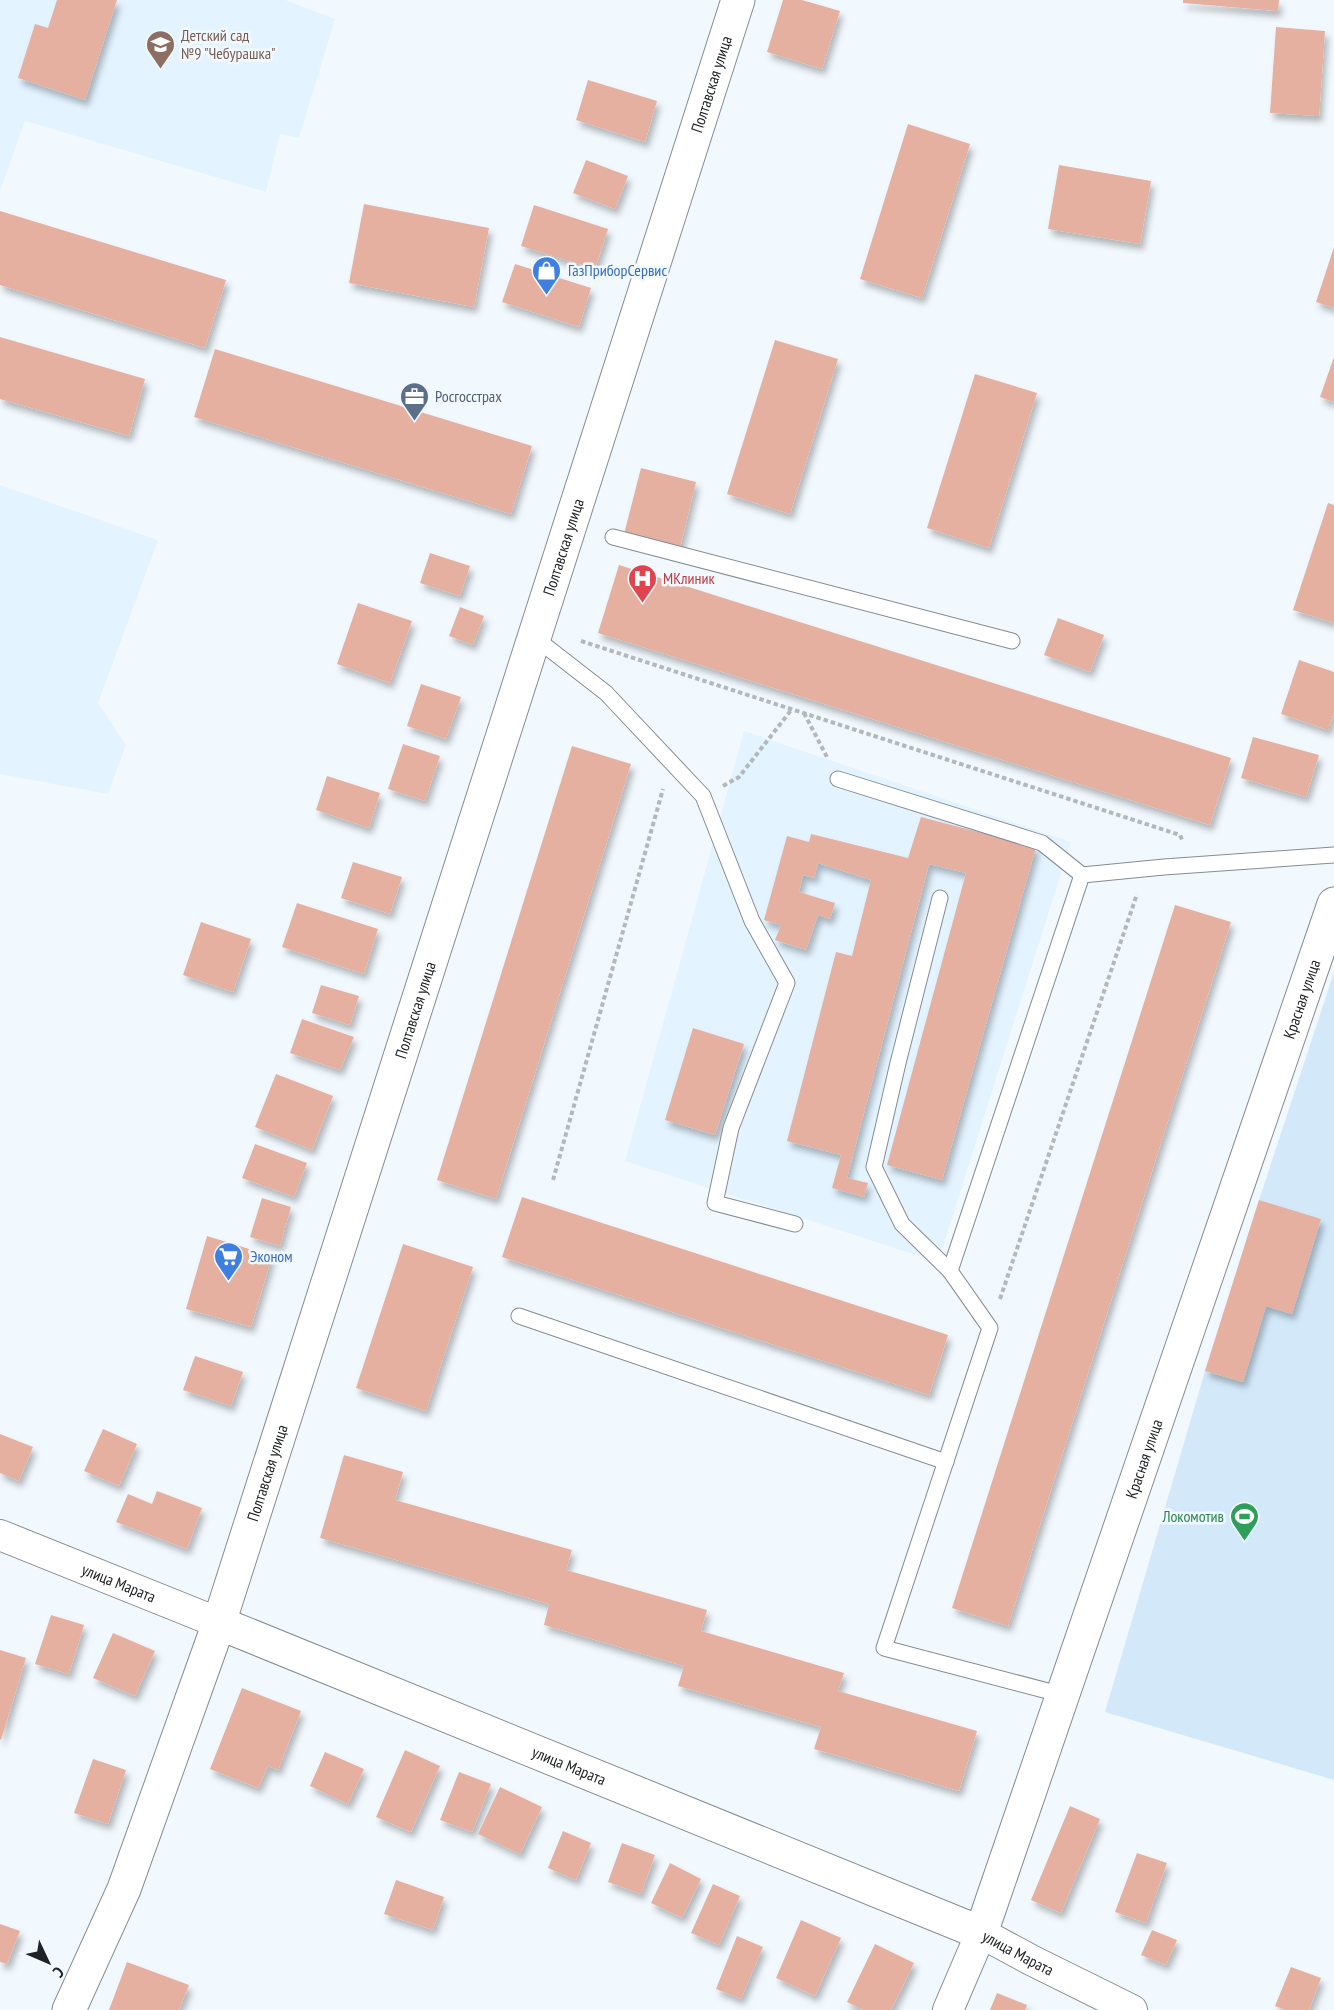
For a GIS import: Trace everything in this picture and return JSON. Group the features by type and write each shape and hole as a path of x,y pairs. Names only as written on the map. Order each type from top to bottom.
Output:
{"street":[{"name":"Полтавская улица","path":"69,2010 124,1890 219,1623 738,0"},
{"name":"Красная улица","path":"948,2010 981,1933 1334,904"},
{"name":"улица Марата","path":"0,1535 981,1933 1132,2010"}],"lane":[{"path":"613,537 1012,641"},
{"path":"534,637 606,693 703,796 752,921 787,983 731,1128 715,1203 795,1224"},
{"path":"838,779 1042,843 1082,875 1334,855"},
{"path":"950,1271 1082,875"},
{"path":"940,898 874,1167 902,1224 950,1271 990,1328 884,1648 1063,1695"},
{"path":"519,1316 946,1462"}],"path":[{"path":"581,641 1180,835 1192,865"},
{"path":"703,796 739,777 792,709"},
{"path":"804,713 838,779"},
{"path":"554,1180 671,762"},
{"path":"990,1328 1146,869"}],"shaded area":[{"name":"Детский сад №9 \"Чебурашка\"","path":"0,0 285,0 335,19 299,138 280,134 266,192 25,121 0,191"},
{"path":"0,485 158,540 98,703 126,745 108,794 0,774"},
{"path":"744,731 1071,842 938,1262 625,1161"},
{"name":"Локомотив","path":"1334,972 1334,1780 1105,1712 1205,1371"}],"building":[{"path":"57,0 117,0 85,100 18,78 35,24 48,28"},
{"path":"783,0 802,0 840,11 822,69 767,52"},
{"path":"1183,0 1279,0 1278,11 1183,3"},
{"path":"1276,27 1325,31 1319,116 1270,113"},
{"path":"588,80 657,101 645,142 576,120"},
{"path":"908,124 970,144 922,298 860,279"},
{"path":"586,160 628,176 615,209 573,193"},
{"path":"1059,165 1151,181 1140,244 1048,229"},
{"path":"364,204 489,228 474,307 349,283"},
{"path":"534,205 608,229 595,269 521,246"},
{"path":"0,211 226,280 205,348 0,285"},
{"path":"1334,247 1334,308 1316,302"},
{"name":"ГазПриборСервис","path":"515,264 591,288 579,327 502,302"},
{"path":"0,337 145,379 129,436 0,399"},
{"path":"775,340 838,359 790,514 727,494"},
{"path":"215,349 532,446 511,514 194,417"},
{"path":"1334,357 1334,402 1320,397"},
{"path":"975,374 1037,393 989,548 927,528"},
{"path":"641,468 696,482 680,548 624,534"},
{"path":"1328,503 1334,505 1334,623 1293,610"},
{"path":"430,553 470,566 460,596 420,583"},
{"path":"619,565 1231,758 1210,825 598,633"},
{"path":"358,603 412,621 390,683 337,664"},
{"path":"460,607 484,616 473,645 449,636"},
{"path":"1058,618 1104,635 1090,672 1044,655"},
{"path":"1299,660 1334,672 1334,713 1328,730 1281,714"},
{"path":"421,684 461,697 446,739 407,726"},
{"path":"1253,737 1319,755 1306,797 1241,778"},
{"path":"403,744 440,756 425,801 388,789"},
{"path":"572,746 631,764 496,1199 437,1180"},
{"path":"327,776 380,793 369,828 316,810"},
{"path":"921,817 1036,847 942,1180 887,1165 966,873 929,864 847,1178 868,1183 864,1197 832,1188 841,1155 787,1141 836,952 852,956 871,880 818,863 814,878 803,875 799,892 835,903 830,919 818,915 806,950 775,940 781,925 764,920 787,836 809,842 811,834 908,858"},
{"path":"353,862 402,877 390,914 341,898"},
{"path":"297,903 378,929 364,974 282,947"},
{"path":"1175,905 1231,922 1008,1626 952,1608"},
{"path":"201,922 251,939 233,992 183,975"},
{"path":"321,985 359,996 350,1025 312,1013"},
{"path":"302,1019 354,1037 340,1070 290,1053"},
{"path":"693,1028 744,1044 715,1135 665,1120"},
{"path":"276,1074 333,1096 312,1150 255,1127"},
{"path":"255,1144 307,1163 294,1197 242,1178"},
{"path":"522,1197 948,1335 929,1395 502,1257"},
{"path":"262,1198 291,1207 280,1246 250,1237"},
{"path":"1259,1200 1321,1219 1292,1314 1266,1306 1243,1382 1205,1371"},
{"name":"Эконом","path":"207,1236 272,1256 251,1327 186,1309"},
{"path":"403,1244 473,1267 426,1411 356,1388"},
{"path":"195,1356 243,1372 231,1406 183,1390"},
{"path":"103,1429 137,1444 119,1486 84,1471"},
{"path":"0,1434 33,1447 19,1481 0,1473"},
{"path":"344,1455 403,1472 395,1500 572,1550 566,1570 707,1610 701,1631 844,1673 838,1691 977,1731 959,1791 814,1749 821,1727 678,1686 684,1666 544,1625 549,1604 320,1538"},
{"path":"157,1491 202,1508 187,1549 116,1522 128,1494 152,1504"},
{"path":"51,1615 84,1625 69,1674 35,1664"},
{"path":"113,1633 155,1651 135,1696 93,1678"},
{"path":"0,1650 26,1658 1,1740 0,1739"},
{"path":"242,1688 301,1711 278,1770 268,1766 258,1788 210,1769"},
{"path":"405,1750 440,1766 411,1832 376,1817"},
{"path":"325,1752 364,1769 348,1804 310,1786"},
{"path":"93,1759 126,1770 108,1824 74,1813"},
{"path":"459,1772 491,1784 472,1832 440,1820"},
{"path":"500,1787 542,1807 520,1854 478,1834"},
{"path":"1070,1806 1100,1819 1061,1913 1031,1900"},
{"path":"563,1831 591,1843 576,1880 548,1868"},
{"path":"622,1843 655,1855 641,1894 608,1882"},
{"path":"1137,1853 1167,1863 1146,1923 1115,1912"},
{"path":"670,1863 701,1879 682,1918 651,1903"},
{"path":"396,1880 444,1897 433,1930 384,1914"},
{"path":"713,1884 740,1896 719,1945 691,1933"},
{"path":"801,1920 841,1938 815,1996 776,1978"},
{"path":"0,1924 20,1931 7,1964 0,1962"},
{"path":"1152,1930 1177,1940 1166,1965 1141,1955"},
{"path":"737,1936 763,1947 741,1999 716,1989"},
{"path":"875,1944 914,1963 891,2010 863,2010 847,2002"},
{"path":"127,1962 189,1985 179,2010 109,2010"},
{"path":"1291,1967 1321,1978 1309,2010 1285,2010 1275,2006"},
{"path":"997,1993 1027,2005 1025,2010 990,2010"}],"place":[{"name":"Детский сад №9 \"Чебурашка\"","path":"160,70"},
{"name":"ГазПриборСервис","path":"547,296"},
{"name":"Росгосстрах","path":"414,422"},
{"name":"МКлиник","path":"642,604"},
{"name":"Эконом","path":"229,1282"},
{"name":"Локомотив","path":"1245,1542"}]}
